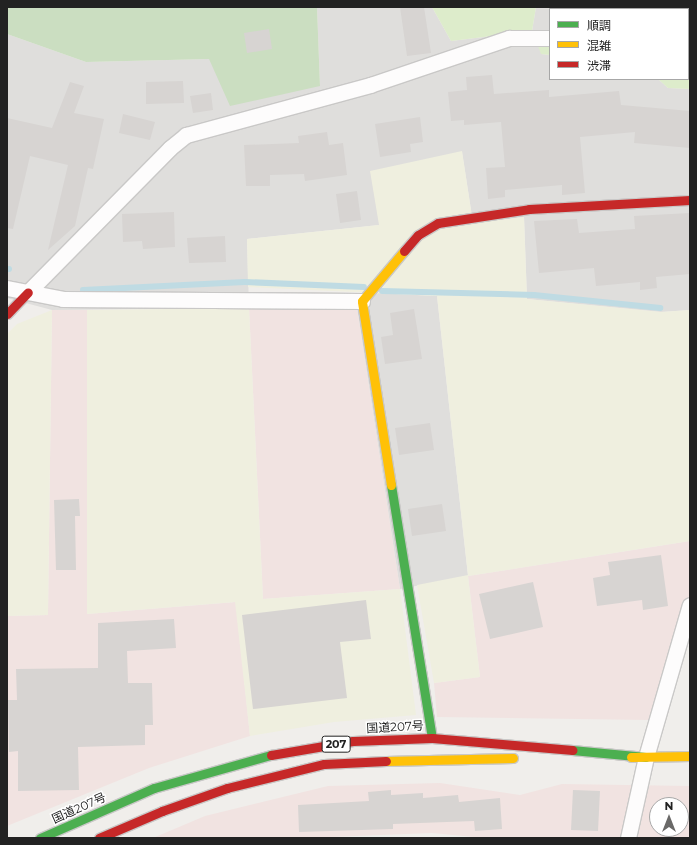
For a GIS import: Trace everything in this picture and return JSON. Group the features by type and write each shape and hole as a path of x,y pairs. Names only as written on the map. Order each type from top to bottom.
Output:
{"main road":[{"path":"432,738 362,301 418,235 438,223 530,209 690,200"},
{"path":"7,314 28,292"},
{"name":"国道207号","path":"40,838 154,788 222,767 278,753 353,741 432,738 646,757"},
{"name":"国道207号","path":"542,758 690,756"},
{"name":"207","path":"99,838 162,811 228,788 324,764 438,758 526,758"}],"street":[{"path":"28,292 170,148 186,135 370,85 509,38 549,38"},
{"path":"7,288 63,299 362,301"},
{"path":"628,838 646,757 690,605"}],"shaded area":[{"path":"317,7 432,7 451,41 532,31 536,7 664,7 549,8 549,34 541,54 549,55 549,80 659,80 668,88 690,89 690,310 661,312 527,299 524,217 473,223 462,152 379,225 247,239 249,308 52,310 7,298 7,34 86,62 209,59 320,86"},
{"path":"378,293 437,296 468,576 400,589 357,309"},
{"path":"249,308 357,309 400,589 263,599"},
{"path":"52,310 87,310 87,614 236,602 250,736 149,768 7,826 7,616 48,615"},
{"path":"690,541 690,601 683,603 649,720 437,717 434,683 480,677 468,576"},
{"path":"440,783 520,795 562,784 690,786 690,838 484,838 432,833 305,838 153,838 205,816 328,786"}],"green space":[{"path":"7,7 317,7 320,86 230,106 209,59 86,62 7,34"},
{"path":"432,7 536,7 532,31 451,41"},
{"path":"690,7 690,89 668,88 659,80 689,80 689,8 664,8"},
{"path":"532,31 549,31 549,55 541,54"},
{"path":"462,151 473,223 524,217 527,299 661,312 690,310 690,541 468,576 480,677 434,683 417,585 468,575 437,296 248,287 247,239 379,225 370,171"},
{"path":"249,308 263,599 400,589 416,715 334,722 250,736 235,602 87,614 87,310"},
{"path":"52,310 48,615 7,616 7,334 17,324"}],"building":[{"path":"400,7 424,7 431,53 407,56"},
{"path":"269,29 272,49 247,53 244,33"},
{"path":"492,75 494,94 549,90 549,97 619,91 621,105 690,111 690,148 634,143 635,132 580,137 585,193 562,195 562,185 505,190 505,197 488,199 486,168 505,167 501,122 464,125 464,120 451,121 448,92 467,90 466,77"},
{"path":"183,81 184,103 146,104 146,82"},
{"path":"70,82 84,86 74,113 104,119 93,169 88,168 75,226 48,250 68,165 30,156 13,229 7,228 7,118 52,128"},
{"path":"211,93 213,110 193,113 190,96"},
{"path":"123,114 155,122 150,140 119,133"},
{"path":"420,117 423,142 410,144 411,152 380,157 375,124"},
{"path":"327,132 329,145 343,143 347,175 305,181 304,174 270,175 270,186 246,186 244,145 299,143 298,136"},
{"path":"357,191 361,220 340,223 336,194"},
{"path":"174,212 175,247 143,249 142,241 123,242 122,214"},
{"path":"690,213 690,274 656,277 657,288 640,290 640,282 596,286 594,268 539,273 534,221 577,219 579,233 635,229 634,216"},
{"path":"225,236 226,262 189,263 187,238"},
{"path":"414,309 422,359 385,364 381,337 393,335 390,313"},
{"path":"430,423 434,450 399,455 395,428"},
{"path":"79,499 80,516 75,516 76,570 56,570 54,500"},
{"path":"442,504 446,531 412,536 408,509"},
{"path":"661,555 668,606 643,610 642,600 597,606 593,578 610,575 608,562"},
{"path":"533,582 543,627 490,639 479,594"},
{"path":"366,600 371,639 340,642 347,698 253,709 242,615"},
{"path":"174,619 176,648 127,651 128,683 152,683 153,725 145,725 145,745 78,747 79,790 18,791 18,751 9,752 8,700 17,700 16,669 98,668 98,623"},
{"path":"391,790 391,795 423,793 423,798 458,795 459,802 500,798 502,829 475,831 474,821 393,824 393,829 299,832 298,805 369,801 368,792"},
{"path":"573,790 600,791 598,831 571,830"}],"waterway":[{"path":"83,290 245,282 364,287"},
{"path":"382,291 534,295 660,308"}],"traffic: fast":[{"path":"391,485 432,738"},
{"path":"572,750 646,757"},
{"path":"40,838 154,788 271,755"}],"traffic: slow":[{"path":"391,485 362,301 404,251"},
{"path":"631,757 690,756"},
{"path":"386,761 513,758"}],"traffic: jam":[{"path":"404,251 418,235 438,223 529,209 690,200"},
{"path":"7,314 28,292"},
{"path":"271,755 353,741 432,738 572,750"},
{"path":"99,838 162,811 227,788 324,764 386,761"}]}
